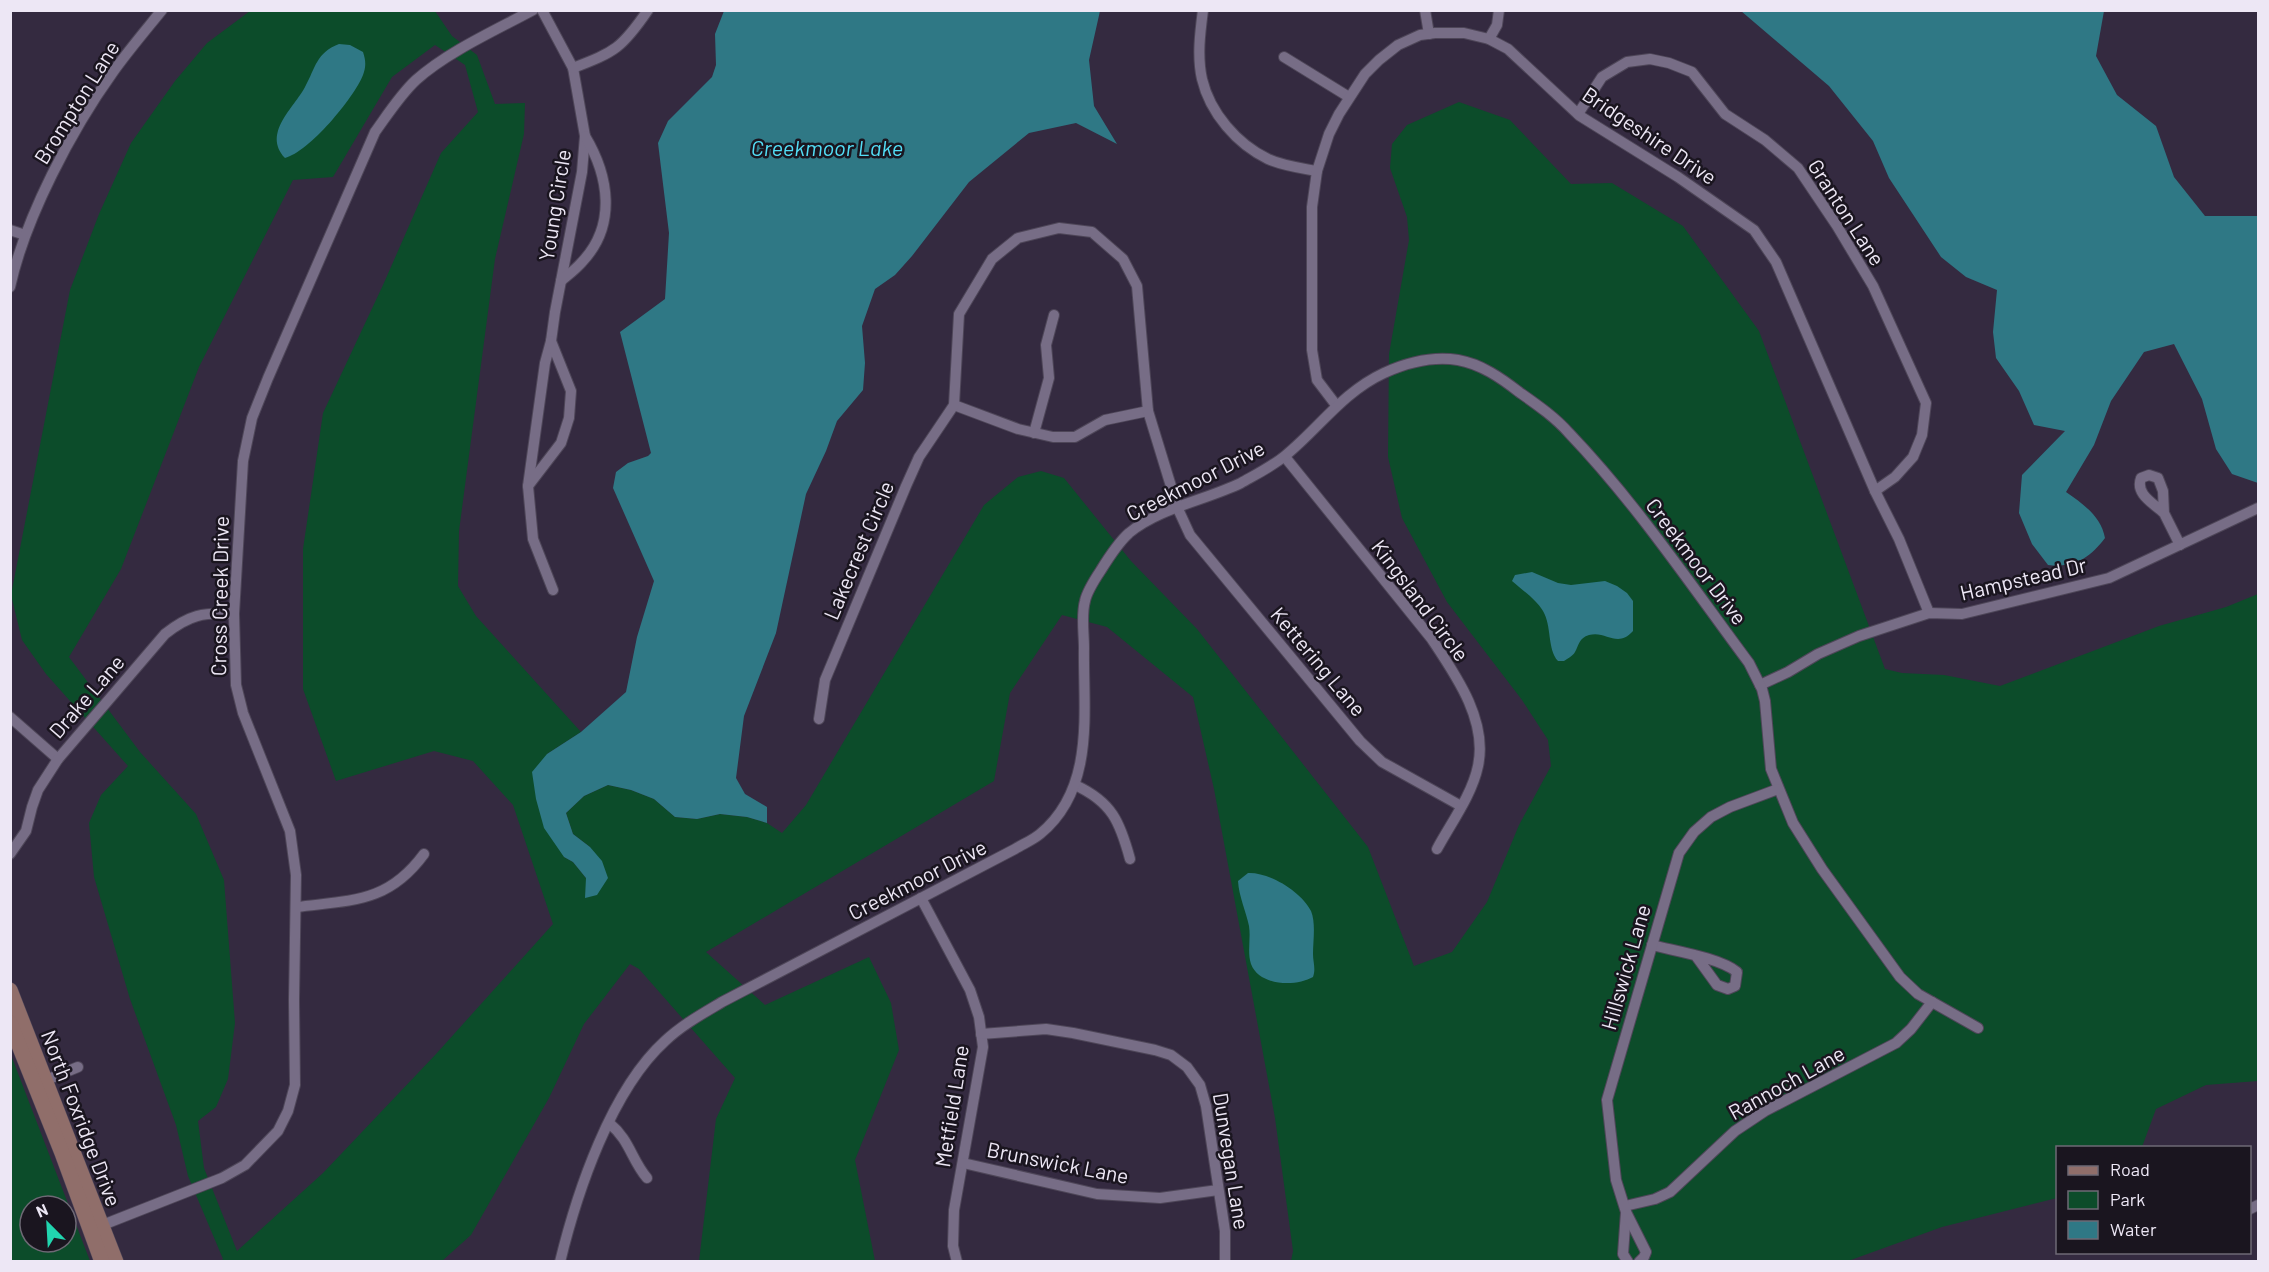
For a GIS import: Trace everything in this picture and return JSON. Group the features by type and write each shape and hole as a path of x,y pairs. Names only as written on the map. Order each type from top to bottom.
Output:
{"street":[{"name":"Brompton Lane","path":"10,287 25,235 66,146 112,72 162,10"},
{"name":"Cross Creek Drive","path":"95,1228 222,1178 245,1165 278,1131 288,1111 296,1085 294,1000 296,875 290,831 243,713 236,685 234,614 243,461 252,418 267,378 375,132 416,80 456,52 533,10"},
{"name":"Young Circle","path":"542,10 573,68 585,136 582,172 545,363 528,486 534,539 553,590"},
{"path":"573,68 607,55 628,38 648,10"},
{"path":"1203,10 1199,57 1202,79 1210,101 1225,124 1245,144 1269,159 1317,171"},
{"path":"1425,10 1429,33"},
{"path":"1489,39 1497,25 1499,10"},
{"name":"Bridgeshire Drive","path":"1336,405 1317,380 1312,350 1312,207 1317,171 1329,134 1349,97 1365,74 1398,45 1429,33 1464,33 1489,39 1508,49 1578,114 1678,177 1754,230 1776,262 1875,491 1899,539 1929,613"},
{"path":"1284,57 1349,97"},
{"name":"Granton Lane","path":"1578,114 1602,77 1627,62 1650,59 1669,63 1692,72 1725,114 1765,140 1798,168 1837,226 1873,286 1926,403 1922,435 1913,457 1895,477 1875,491"},
{"name":"Young Circle","path":"561,281 583,262 599,239 606,213 606,184 594,151 585,136"},
{"path":"1148,411 1105,420 1075,437 1053,437 1018,429 954,405 959,314 992,259 1018,238 1059,228 1092,232 1123,259 1137,286 1148,411 1178,509"},
{"path":"10,230 25,235"},
{"path":"1034,432 1049,378 1046,345 1054,315"},
{"path":"528,486 561,443 569,418 572,391 551,340"},
{"name":"Creekmoor Drive","path":"560,1262 576,1202 626,1087 665,1040 695,1018 1015,849 1040,834 1058,816 1075,785 1082,760 1085,601 1111,554 1130,532 1163,513 1240,483 1285,457 1336,405 1355,390 1383,374 1415,362 1440,359 1459,360 1482,368 1503,380 1567,430 1597,464 1644,521 1749,663 1765,701 1771,769 1799,832 1900,977 1918,994 1978,1028"},
{"name":"Lakecrest Circle","path":"819,719 825,680 906,486 919,457 954,405"},
{"name":"Kingsland Circle","path":"1285,457 1431,639 1447,662 1472,710 1478,730 1480,749 1478,767 1461,806 1437,849"},
{"name":"Hampstead Dr","path":"1760,685 1818,654 1859,636 1929,613 1962,614 2109,578 2259,508"},
{"name":"Kettering Lane","path":"1178,509 1190,535 1360,741 1382,762 1461,806"},
{"path":"2164,513 2180,545"},
{"name":"Drake Lane","path":"10,854 26,831 38,790 58,759 165,634 179,623 207,612 234,614"},
{"path":"10,717 58,759"},
{"path":"1075,785 1091,793 1110,809 1124,835 1131,859"},
{"name":"Hillswick Lane","path":"1625,1209 1616,1180 1607,1100 1679,853 1694,832 1711,817 1778,789"},
{"path":"297,907 356,900 378,894 399,882 424,854"},
{"name":"Metfield Lane","path":"921,898 970,990 979,1017 983,1047 954,1210 953,1246 957,1262"},
{"path":"1652,945 1696,956"},
{"name":"North Foxridge Drive","path":"10,990 40,1082 95,1228 102,1262"},
{"name":"Rannoch Lane","path":"1625,1209 1670,1192 1735,1131 1765,1111 1896,1043 1911,1029 1932,1002"},
{"name":"North Foxridge Drive","path":"10,1023 40,1082"},
{"name":"Dunvegan Lane","path":"981,1034 1046,1029 1155,1050 1171,1055 1187,1067 1200,1085 1206,1106 1225,1231 1226,1262"},
{"path":"40,1082 78,1067"},
{"path":"609,1123 619,1131 631,1149 637,1166 647,1178"},
{"name":"Brunswick Lane","path":"963,1163 1097,1194 1160,1198 1218,1190"},
{"path":"1625,1209 1623,1254 1628,1262"},
{"path":"1625,1209 1646,1252 1640,1262"},
{"name":"North Foxridge Drive","path":"95,1228 116,1262"}],"green space":[{"path":"250,11 435,11 452,36 477,55 495,104 525,103 524,134 495,259 459,531 458,586 476,616 581,732 547,754 564,857 573,862 586,878 590,847 573,834 566,813 584,796 608,785 631,790 654,799 675,817 697,819 720,814 747,817 767,823 782,833 806,805 984,505 1018,477 1041,471 1064,478 1131,561 1197,629 1368,847 1414,966 1452,952 1487,902 1519,825 1551,766 1548,740 1522,700 1447,602 1402,518 1388,457 1389,354 1409,240 1407,217 1390,168 1392,144 1407,125 1459,102 1510,120 1571,184 1612,183 1683,226 1759,331 1885,669 1902,673 1944,675 2000,686 2159,626 2226,607 2258,594 2258,1081 2206,1085 2156,1109 2142,1146 2056,1146 2056,1198 1942,1227 1848,1261 1291,1261 1293,1251 1275,1118 1214,789 1193,697 1107,627 1062,615 1010,693 994,781 706,952 765,1005 869,957 891,1003 899,1050 855,1160 875,1261 699,1261 716,1119 735,1078 639,969 630,964 584,1024 549,1098 471,1235 442,1261 221,1261 223,1259 188,1176 176,1125 130,999 94,877 89,823 101,795 128,766 46,674 22,640 11,595 70,290 99,214 131,143 175,81 207,43","holes":["435,45 465,65 478,112 441,153 323,413 303,549 303,689 336,781 434,751 473,761 513,805 553,924 436,1054 323,1173 237,1251 204,1168 198,1121 216,1107 228,1079 235,1023 224,880 196,814 140,752 69,657 121,569 199,367 293,180 333,177 392,77"]},
{"path":"10,1055 64,1194 18,1194 18,1254 78,1254 78,1230 90,1261 11,1261"}],"water":[{"name":"Creekmoor Lake","path":"724,11 1100,11 1089,60 1094,106 1117,144 1076,123 1029,133 969,182 912,256 895,275 875,289 862,326 865,363 863,390 837,421 806,494 776,633 744,716 736,778 745,794 767,807 767,823 747,817 720,814 697,819 675,817 654,799 631,790 608,785 584,796 566,813 573,834 590,847 602,861 608,878 597,895 585,898 586,878 573,862 564,857 544,828 532,772 547,754 581,732 626,692 637,637 654,581 613,488 616,472 628,463 651,453 620,332 665,299 669,233 658,143 668,121 712,77 716,65 715,34"},
{"path":"1741,11 2104,11 2096,56 2117,95 2156,126 2174,177 2205,216 2258,216 2258,483 2232,474 2216,449 2202,399 2174,344 2144,352 2111,401 2094,445 2066,492 2085,506 2095,517 2100,523 2105,538 2081,560 2066,565 2048,565 2032,544 2019,513 2022,475 2065,431 2034,425 2019,391 1996,358 1993,332 1997,290 1966,277 1941,257 1889,178 1873,141 1829,86"},
{"path":"339,44 350,45 363,52 365,69 363,75 330,123 306,146 285,158 279,149 277,139 282,121 305,87 321,56"},
{"path":"1532,572 1558,583 1571,585 1605,581 1617,586 1633,601 1633,631 1622,639 1595,634 1586,636 1581,640 1573,655 1564,661 1558,661 1552,650 1548,623 1543,611 1512,581 1515,575"},
{"path":"1248,873 1275,879 1284,884 1300,896 1311,911 1314,926 1313,977 1297,982 1279,983 1262,977 1255,971 1250,959 1249,926 1238,881"}]}
